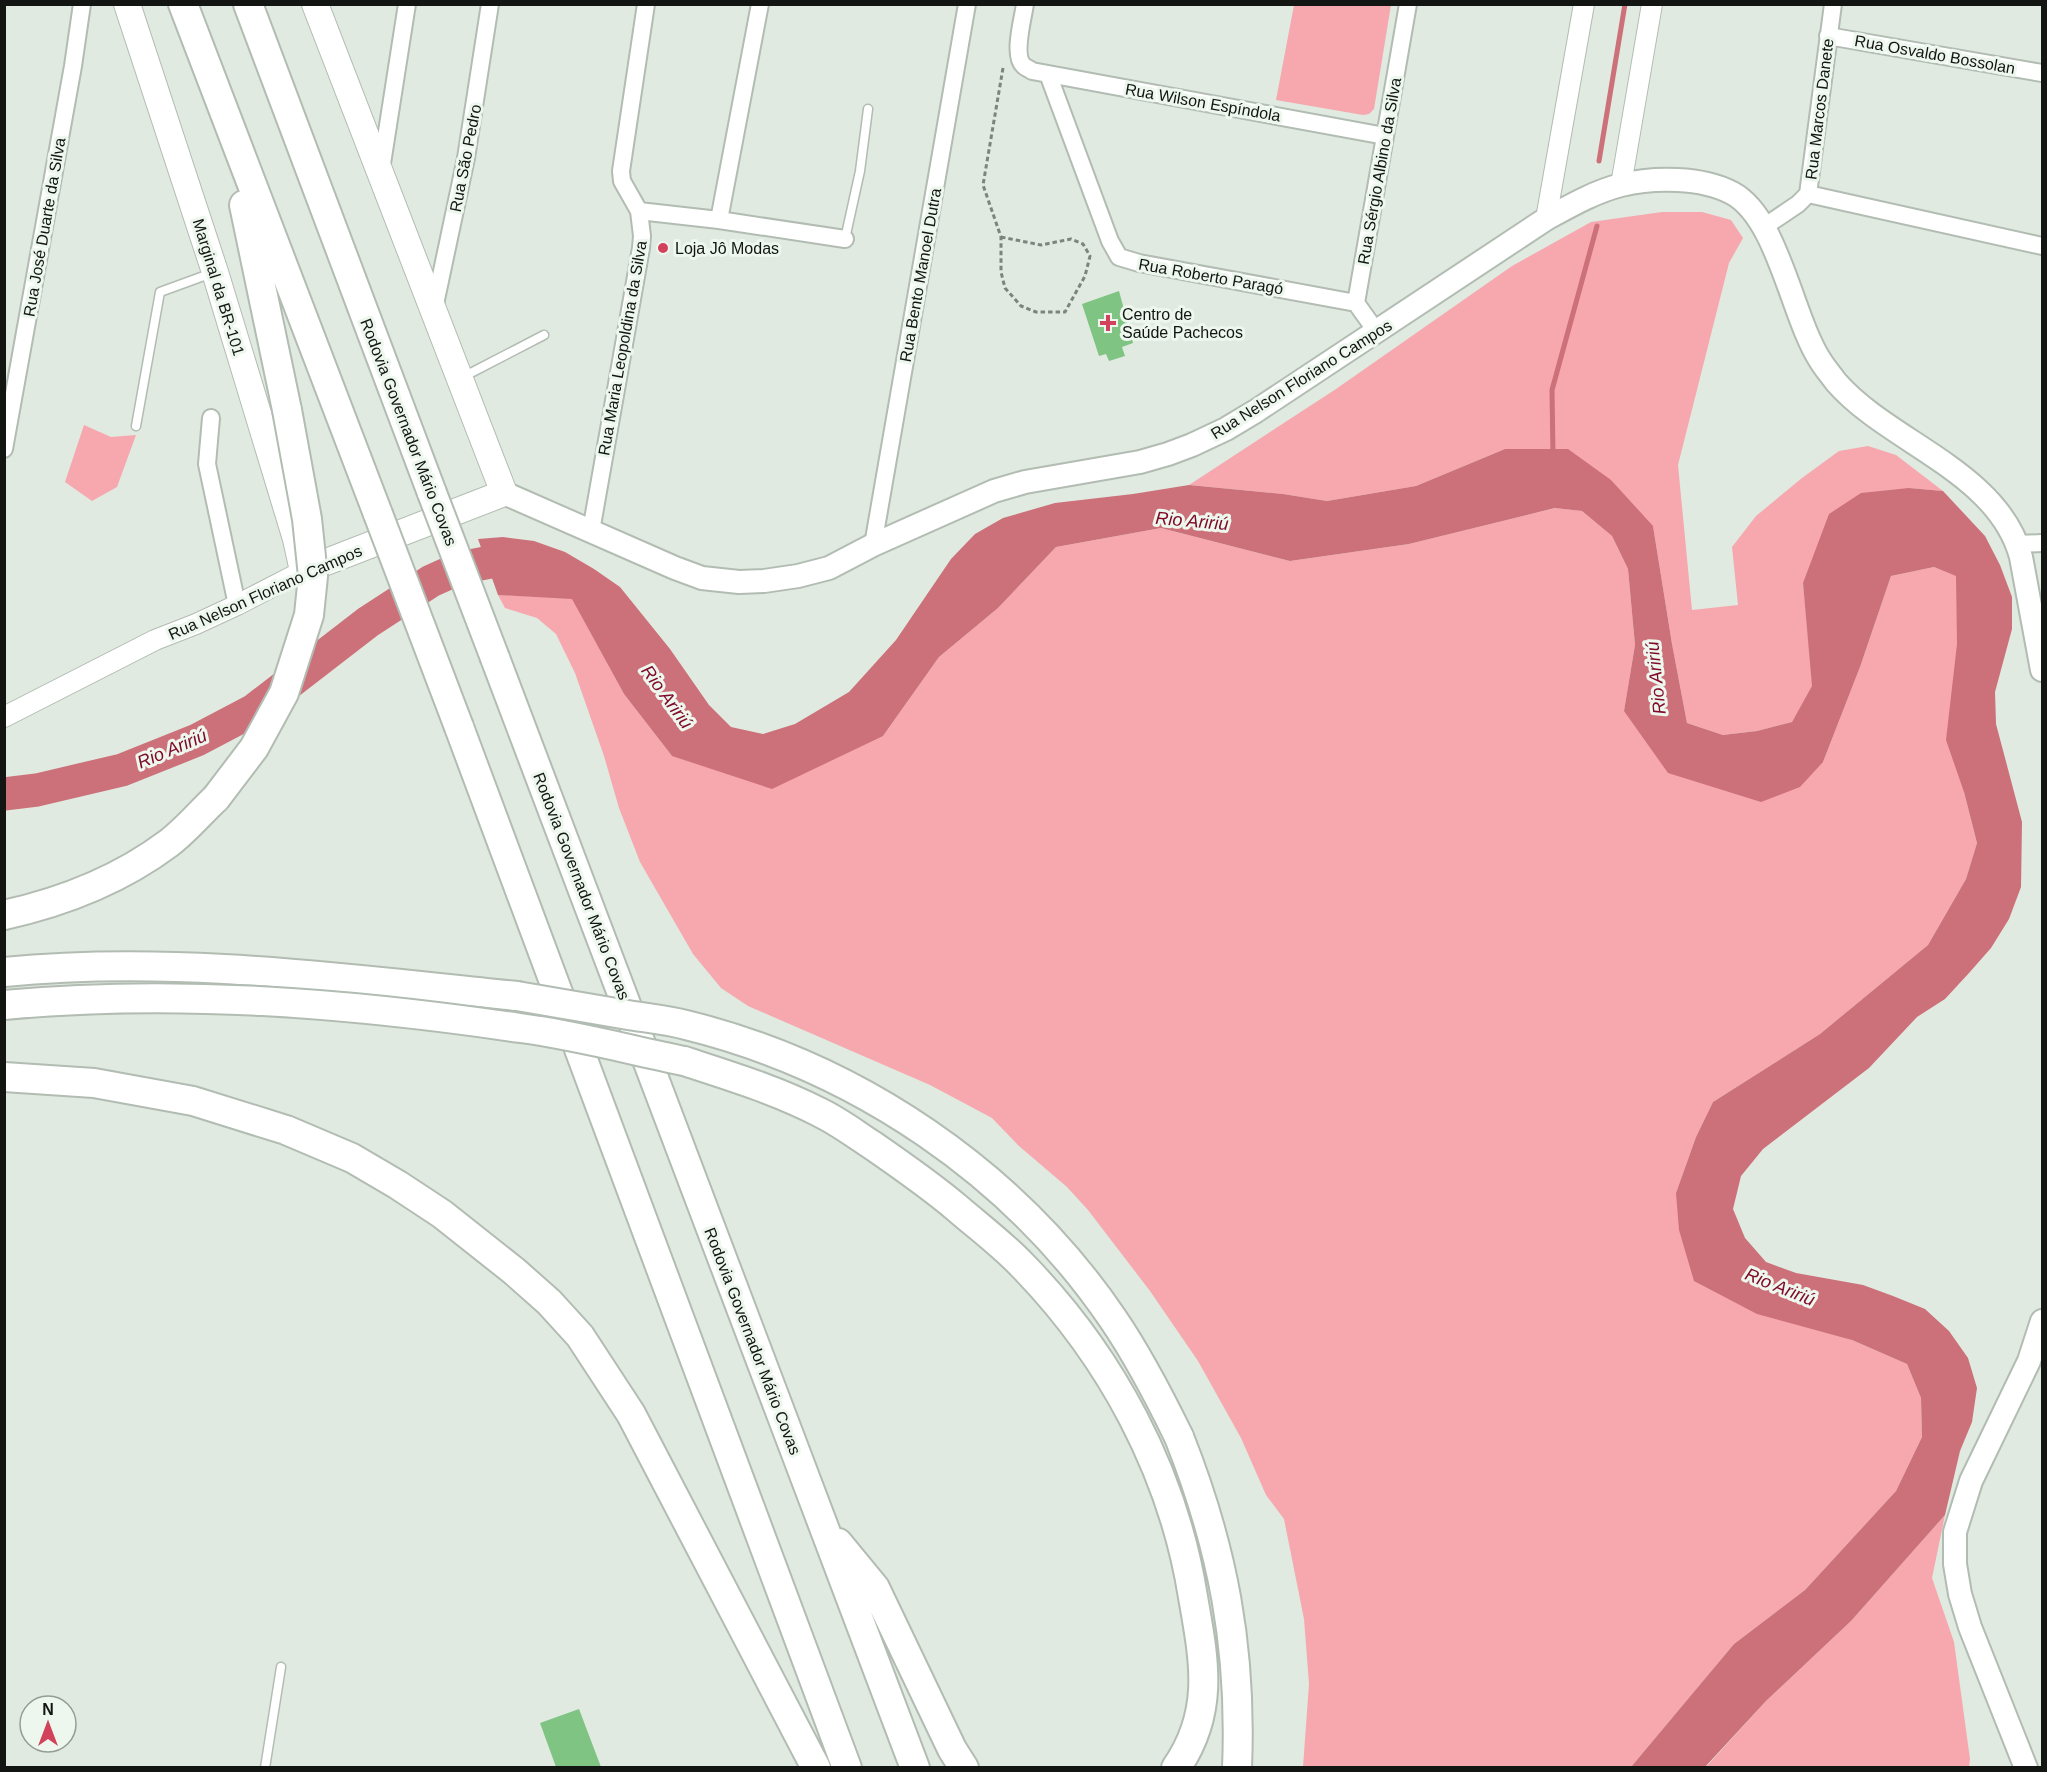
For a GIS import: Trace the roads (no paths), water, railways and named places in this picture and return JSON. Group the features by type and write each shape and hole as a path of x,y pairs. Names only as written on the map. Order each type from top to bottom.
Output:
{"highway":[{"path":"183,4 459,727 847,1767"},
{"name":"Rodovia Governador Mário Covas","path":"248,4 915,1767"},
{"path":"4,915 81,892 110,879 171,842 216,798 254,748 284,693 309,615 313,576 307,519 288,410 226,121"},
{"path":"4,972 54,967 112,966 229,969 302,974 517,996 686,1024 787,1058 841,1083 912,1123 978,1172 1022,1211 1070,1263 1113,1318 1149,1378 1179,1437 1209,1518 1228,1601 1238,1686 1237,1767"},
{"path":"4,1005 60,1001 204,999 369,1010 522,1028 684,1061 780,1094 821,1113 929,1184 1006,1250 1049,1294 1074,1325 1120,1392 1139,1428 1170,1503 1182,1542 1198,1621 1204,1680 1203,1700 1194,1737 1176,1767"},
{"path":"4,1077 94,1083 193,1101 286,1130 352,1158 398,1185 442,1214 514,1271 549,1302 579,1336 631,1414 816,1767"},
{"path":"821,1522 875,1588 952,1749 964,1767"}],"main road":[{"name":"Marginal da BR-101","path":"127,4 215,272 296,539 303,571"},
{"path":"315,4 504,493"},
{"name":"Rua Nelson Floriano Campos","path":"303,571 504,493 702,578 739,582 764,581 829,568 873,545 994,491 1025,482 1140,462 1192,445 1226,429 1256,411 1546,219 1583,199 1621,185 1685,180 1711,184 1734,194 1750,207 1764,227 1819,359 1837,383 1856,401 1964,478 2007,524 2018,544 2043,670"},
{"path":"2020,1764 1960,1594 1956,1564 1956,1532 1971,1481 2029,1361 2043,1321"}],"street":[{"name":"Rua José Duarte da Silva","path":"4,449 73,66 82,4"},
{"path":"380,172 407,4"},
{"name":"Rua São Pedro","path":"434,310 468,147 490,4"},
{"path":"646,4 621,171 622,181 639,211 719,220 844,239"},
{"path":"719,220 760,4"},
{"name":"Rua Bento Manoel Dutra","path":"873,545 967,4"},
{"name":"Rua Wilson Espíndola","path":"1025,4 1018,57 1023,66 1032,71 1385,136"},
{"name":"Rua Sérgio Albino da Silva","path":"1356,303 1408,4"},
{"path":"1546,219 1584,4"},
{"path":"1621,185 1652,4"},
{"name":"Rua Marcos Danete","path":"1764,227 1798,204 1808,194 1833,4"},
{"name":"Rua Osvaldo Bossolan","path":"1828,36 2043,73"},
{"name":"Rua Roberto Paragó","path":"1048,74 1110,241 1119,257 1139,263 1356,303"},
{"path":"1808,194 2043,246"},
{"name":"Rua Maria Leopoldina da Silva","path":"591,531 642,236 639,211"},
{"path":"1356,303 1376,332"},
{"path":"211,418 207,465 237,605"},
{"path":"2018,544 2043,543"},
{"name":"Rua Nelson Floriano Campos","path":"4,717 155,640 237,605 303,571"}],"lane":[{"path":"844,239 860,171 868,109"},
{"path":"136,426 160,292 215,272"},
{"path":"460,379 544,336"},
{"path":"265,1767 281,1667"}],"water":[{"path":"1505,449 1568,449 1611,480 1653,526 1687,723 1723,735 1757,731 1792,722 1812,686 1803,583 1829,514 1861,493 1909,488 1943,491 1985,536 2000,565 2012,597 2012,629 1995,692 1996,724 2022,822 2021,887 2009,919 1991,948 1945,999 1917,1017 1869,1068 1763,1149 1741,1176 1733,1209 1745,1238 1766,1262 1796,1273 1863,1285 1925,1309 1949,1331 1968,1358 1977,1388 1972,1422 1960,1451 1945,1515 1851,1621 1766,1701 1705,1767 1631,1767 1734,1644 1805,1590 1896,1491 1922,1437 1921,1398 1907,1364 1852,1340 1757,1314 1694,1281 1679,1230 1676,1193 1696,1137 1713,1102 1820,1034 1928,945 1966,879 1977,843 1964,792 1946,740 1957,644 1956,576 1934,567 1891,576 1860,667 1823,762 1800,787 1761,802 1668,773 1624,711 1635,645 1628,569 1612,536 1582,511 1555,508 1409,544 1290,561 1161,528 1056,547 998,608 939,657 883,736 772,789 672,756 624,694 572,599 498,595 478,539 503,537 534,541 565,552 594,569 620,587 670,649 709,705 731,727 763,734 795,724 849,692 896,640 951,559 975,534 1003,518 1055,503 1189,485 1283,494 1327,501 1416,486"}],"waterway":[{"path":"1599,161 1625,4"},
{"path":"1553,455 1552,390 1597,226"},
{"name":"Rio Aririú","path":"4,794 37,790 122,770 197,740 254,710 368,622 431,581 460,568 516,557 530,560"}],"place":[{"name":"Loja Jô Modas","path":"663,248"},
{"name":"Centro de Saúde Pachecos","path":"1108,323"}]}
